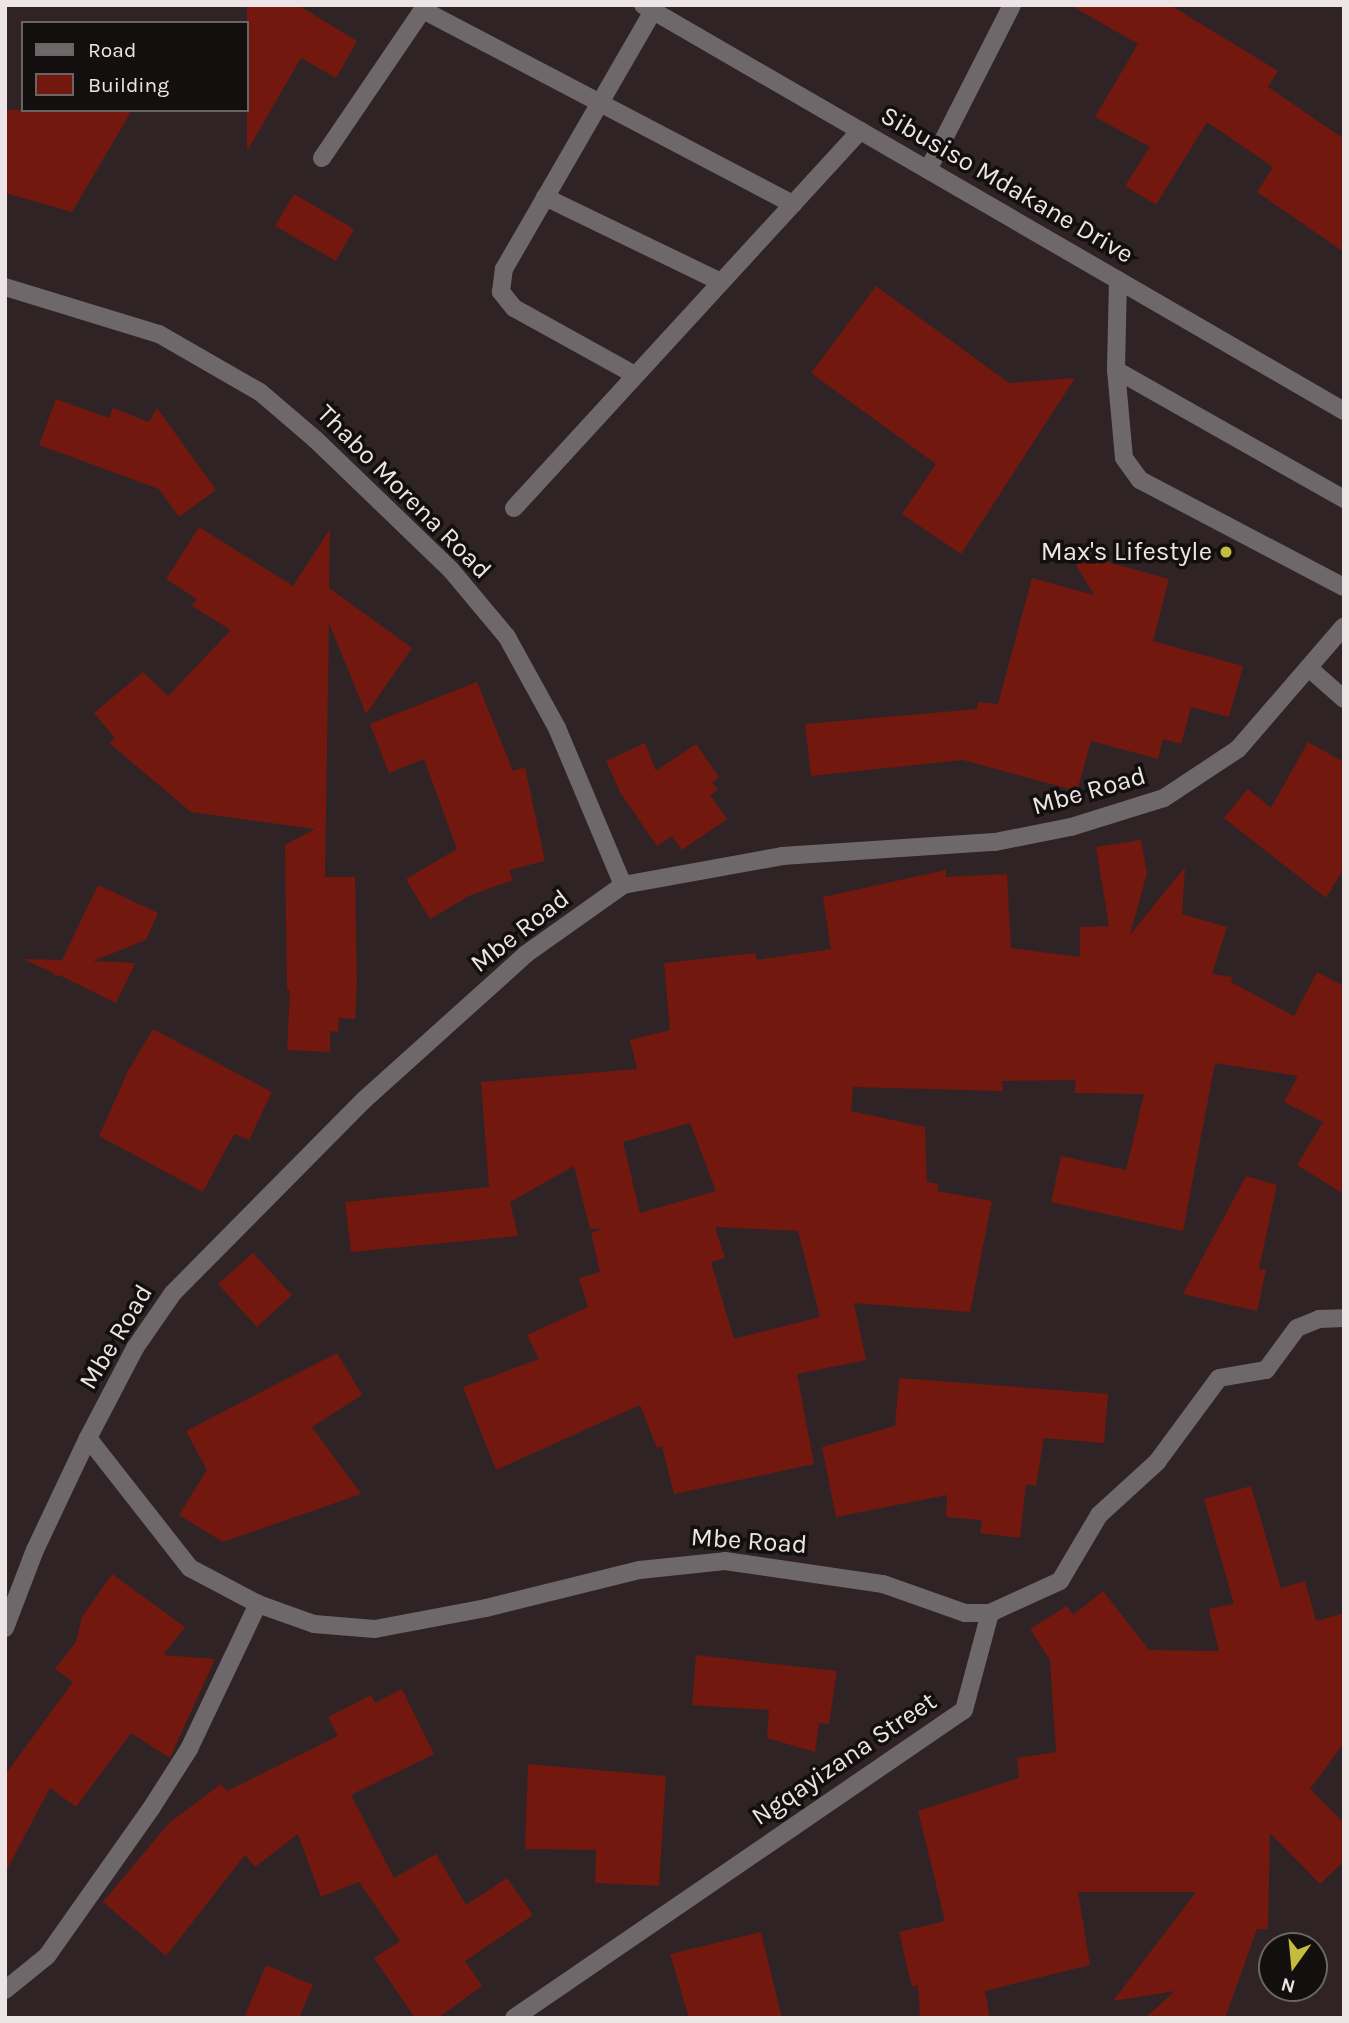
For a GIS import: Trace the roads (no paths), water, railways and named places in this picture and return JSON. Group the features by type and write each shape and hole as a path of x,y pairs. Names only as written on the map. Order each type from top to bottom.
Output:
{"street":[{"path":"928,170 1012,5"},
{"path":"322,158 424,7 599,103 793,204"},
{"path":"635,375 514,309 501,292 503,269 599,103 648,8"},
{"name":"Sibusiso Mdakane Drive","path":"648,8 1344,411"},
{"path":"514,508 860,131"},
{"path":"545,197 721,282"},
{"path":"1118,280 1116,370 1125,458 1140,480 1344,587"},
{"name":"Thabo Morena Road","path":"5,288 159,334 213,362 269,400 451,570 507,637 557,728 623,885"},
{"path":"1116,370 1344,499"},
{"name":"Mbe Road","path":"990,1613 965,1613 883,1584 801,1568 725,1561 640,1570 486,1608 376,1629 314,1624 258,1604 190,1568 88,1438 135,1348 173,1293 220,1243 364,1100 526,954 623,885 782,856 995,842 1122,813 1164,798 1238,749 1310,669 1344,626"},
{"path":"1310,669 1344,699"},
{"path":"990,1613 1060,1581 1099,1515 1157,1462 1219,1378 1266,1370 1297,1328 1319,1319 1344,1318"},
{"path":"5,1628 35,1550 88,1438"},
{"path":"5,1990 47,1956 152,1807 189,1749 258,1604"},
{"name":"Ngqayizana Street","path":"514,2018 964,1710 990,1613"}],"place":[{"name":"Max's Lifestyle","path":"1226,552"}]}
